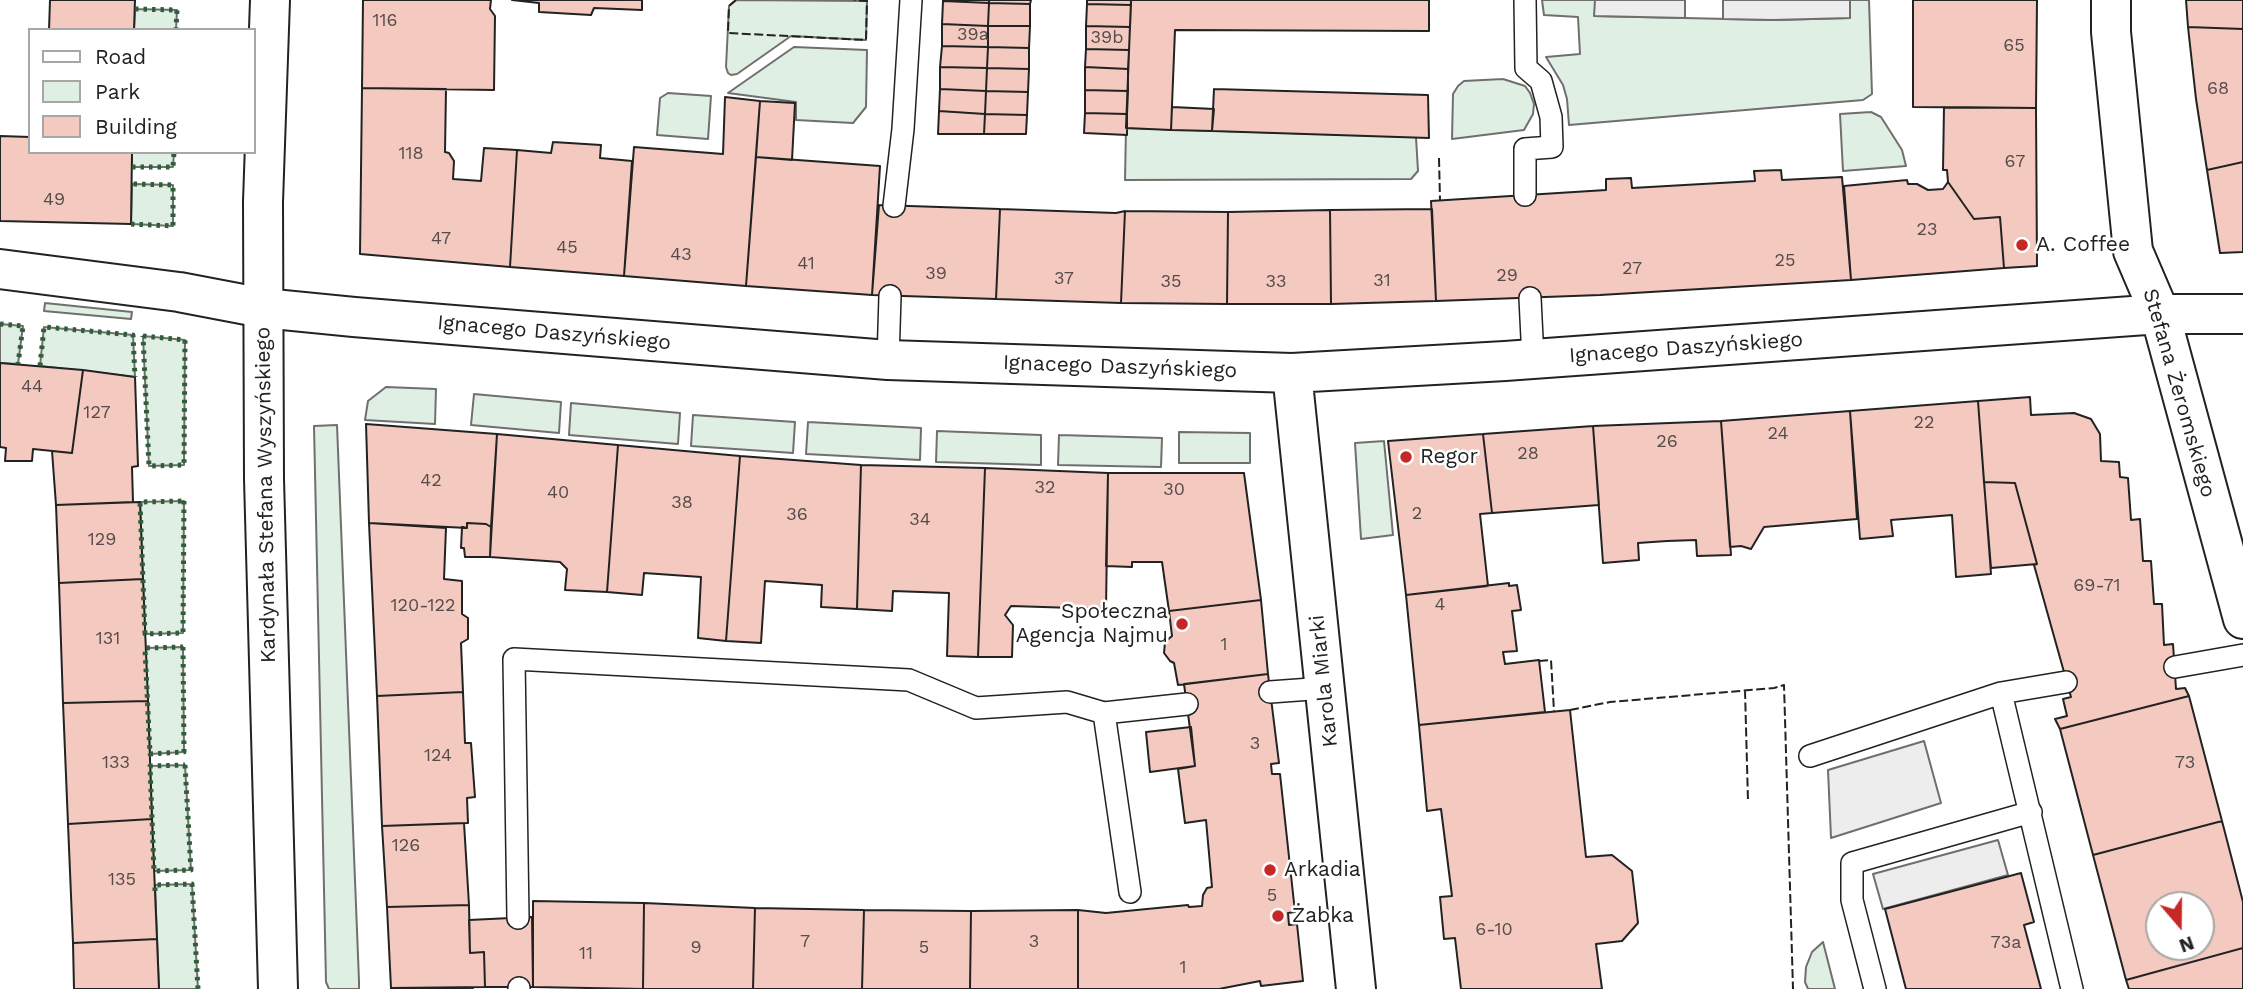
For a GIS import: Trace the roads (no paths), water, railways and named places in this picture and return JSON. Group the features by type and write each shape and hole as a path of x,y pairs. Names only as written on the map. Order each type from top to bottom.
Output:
{"street":[{"name":"Kardynała Stefana Wyszyńskiego","path":"270,0 263,202 264,479 278,989"},
{"name":"Stefana Żeromskiego","path":"2111,0 2111,32 2133,251 2160,314 2243,619"},
{"name":"Ignacego Daszyńskiego","path":"0,269 179,292 263,308 888,360 1292,373 1533,359 2160,314 2243,314"},
{"name":"Karola Miarki","path":"1292,373 1356,989"}],"lane":[{"path":"894,206 903,129 911,0"},
{"path":"1525,0 1525,68 1541,80 1545,90 1551,117 1552,147 1525,149 1525,195"},
{"path":"888,360 890,296"},
{"path":"1530,298 1533,359"},
{"path":"2175,667 2243,656"},
{"path":"518,918 514,659 909,680 976,708 1067,702 1104,713 1187,704"},
{"path":"1810,756 2001,693 2066,682"},
{"path":"1270,692 1325,688"},
{"path":"2001,693 2071,989"},
{"path":"1104,713 1130,892"},
{"path":"1875,989 1852,900 1852,863 2031,812"}],"place":[{"name":"A. Coffee","path":"2022,245"},
{"name":"Regor","path":"1406,457"},
{"name":"Społeczna Agencja Najmu","path":"1182,624"},
{"name":"Arkadia","path":"1270,870"},
{"name":"Żabka","path":"1278,916"}]}
